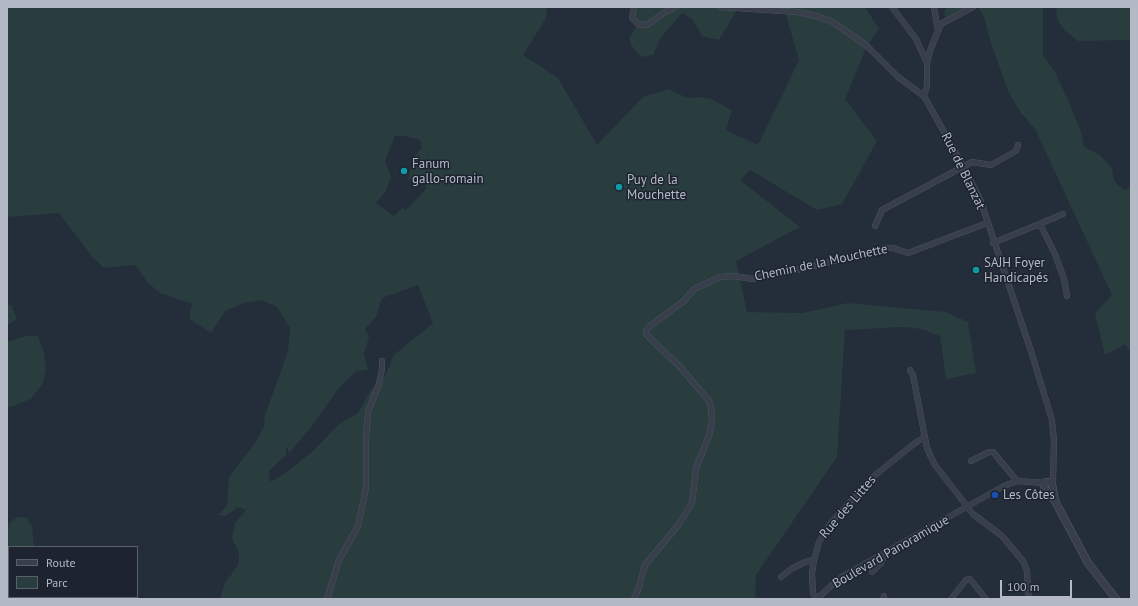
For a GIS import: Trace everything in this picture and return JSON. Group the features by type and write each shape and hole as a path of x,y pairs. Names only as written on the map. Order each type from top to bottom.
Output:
{"street":[{"path":"634,7 632,18 638,24 647,25 667,11 676,7"},
{"name":"Rue de Blanzat","path":"720,7 798,12 833,22 866,46 898,77 924,96 980,200 1031,351 1052,420 1054,441 1052,471 1053,481 1048,486 1088,563 1116,599"},
{"path":"892,7 916,39 927,63"},
{"path":"934,7 938,31"},
{"path":"924,96 927,86 927,63 930,48 941,24 973,7"},
{"path":"875,226 882,210 943,178 962,166 972,162 991,165 1016,151 1018,145"},
{"path":"993,242 1063,214"},
{"name":"Chemin de la Mouchette","path":"634,599 641,582 645,565 678,524 692,503 696,468 709,436 712,422 711,408 708,402 681,368 646,334 646,331 650,326 684,301 694,289 720,277 734,276 752,279 806,268 886,248 893,248 908,253 987,223"},
{"path":"1037,225 1041,226 1055,254 1064,279 1067,296"},
{"path":"327,599 339,560 358,526 366,488 366,438 368,412 379,384 382,361"},
{"path":"910,370 913,375 927,448 935,465 972,514 1002,536 1023,561 1027,571 1028,592 1030,599"},
{"name":"Rue des Littes","path":"817,599 813,593 812,574 814,560 819,542 830,524 874,476 915,443 925,437"},
{"path":"971,461 989,452 993,452 1017,481 1025,481 1048,486"},
{"name":"Boulevard Panoramique","path":"817,599 843,576 1004,486 1017,481"},
{"path":"872,572 881,563 886,553"},
{"path":"781,577 791,569 805,562 814,560"},
{"path":"951,599 966,580 970,579 986,599"}],"green space":[{"path":"7,7 547,7 546,18 523,55 558,78 597,145 643,97 669,89 687,98 699,97 711,99 732,110 726,130 758,145 799,60 785,12 738,8 719,40 702,36 692,19 682,13 661,37 653,55 641,57 631,45 629,38 638,24 632,18 634,7 865,7 879,29 867,46 845,99 877,141 842,204 817,210 750,170 740,180 800,227 736,261 747,312 803,313 848,303 946,312 968,322 976,373 946,379 940,336 922,329 903,327 845,330 837,457 756,575 755,599 220,599 225,583 238,565 239,553 232,538 235,523 246,510 238,507 226,516 218,515 227,506 229,477 256,442 264,426 265,415 288,351 290,328 277,307 262,300 244,303 225,311 211,333 189,319 192,304 160,293 148,283 135,265 104,268 93,258 59,213 7,217","holes":["395,136 406,136 420,140 422,147 415,156 417,166 410,170 408,180 420,175 427,188 406,210 403,207 394,216 376,203 386,191 391,177 385,161","418,285 433,323 394,355 383,380 372,388 358,413 338,425 314,450 287,472 270,482 269,471 286,455 286,446 289,453 316,421 338,389 356,371 368,370 364,354 369,337 365,329 376,317 382,298"]},
{"path":"947,7 973,7 946,22 944,11"},
{"path":"978,7 1043,7 1043,56 1055,72 1068,100 1081,132 1084,147 1100,155 1112,168 1114,181 1125,191 1131,185 1131,353 1125,344 1105,355 1095,313 1112,295 1035,129 1021,113 1008,91 989,37 985,19"},
{"path":"1056,7 1131,7 1131,40 1078,41 1064,30 1057,19"},
{"path":"7,305 11,305 17,318 7,325"},
{"path":"26,336 38,336 44,352 46,370 43,383 31,399 14,406 7,407 7,342"},
{"path":"17,517 27,518 32,526 34,546 8,546 8,598 17,599 7,599 7,536 9,523"}],"place":[{"name":"Fanum gallo-romain","path":"404,171"},
{"name":"Puy de la Mouchette","path":"619,187"},
{"name":"SAJH Foyer Handicapés","path":"976,270"},
{"name":"Les Côtes","path":"995,495"}]}
